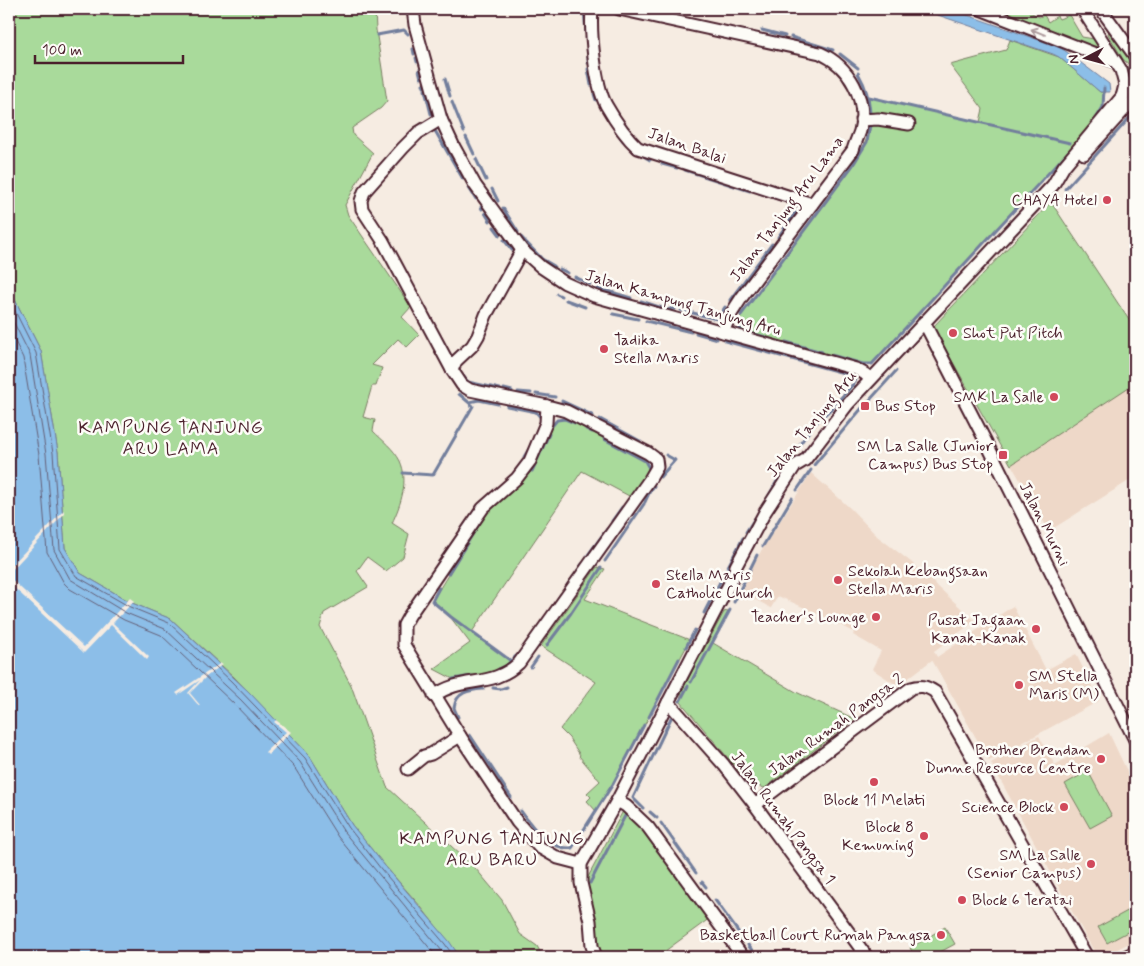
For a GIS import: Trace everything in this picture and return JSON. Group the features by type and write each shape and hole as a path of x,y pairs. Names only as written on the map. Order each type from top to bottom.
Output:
{"street":[{"name":"Jalan Kampung Tanjung Aru","path":"413,9 415,25 441,119 454,147 475,185 522,250 540,267 565,283 594,296 856,369 870,379"},
{"name":"Jalan Balai","path":"592,9 594,55 600,88 606,104 632,143 638,148 812,204"},
{"name":"Jalan Tanjung Aru Lama","path":"619,9 820,53 831,58 846,72 858,91 861,120 860,130 853,150 742,297 731,314 723,332"},
{"path":"980,9 1119,66 1135,75"},
{"path":"1082,9 1119,66 1125,86 1122,97"},
{"path":"1094,27 1105,14 1135,56"},
{"name":"Jalan Tanjung Aru","path":"1060,175 1064,166 1135,81"},
{"name":"Jalan Tanjung Aru","path":"581,864 617,801 734,576 736,566 765,512 795,466 805,460 824,433 870,379 1060,175 1069,170 1135,98"},
{"path":"434,696 446,688 497,677 512,670 519,664 650,479 657,466 656,459 648,453 566,411 470,390 462,385 452,370 383,241 365,214 361,201 364,192 403,148 418,133 441,119"},
{"path":"861,120 878,119 909,124"},
{"path":"452,370 456,361 472,346 478,336 486,315 522,250"},
{"name":"Jalan Murni","path":"924,322 1135,740"},
{"path":"547,406 546,423 530,461 517,478 483,508 404,626 404,645 434,696 517,822 535,843 558,858 581,864 581,883 590,921 592,946 596,957"},
{"name":"Jalan Rumah Pangsa 2","path":"755,805 910,688 918,686 930,688 939,700 1087,957"},
{"name":"Jalan Rumah Pangsa 1","path":"668,702 724,765 867,957"},
{"path":"408,769 424,756 431,754 460,736"},
{"path":"617,801 626,806 648,827 743,957"},
{"path":"1125,957 1135,952"}],"shaded area":[{"name":"SMK La Salle","path":"1051,202 1135,329 1135,477 1049,531 933,327"},
{"name":"Sekolah Kebangsaan Stella Maris","path":"811,473 851,509 877,536 911,562 975,621 934,651 937,657 1013,606 1046,670 1076,654 1099,701 989,761 932,660 898,686 872,669 881,651 853,635 854,632 778,596 771,608 740,591 761,551"},
{"name":"SM La Salle (Senior Campus)","path":"1109,733 1135,788 1135,940 1102,957 1097,957 991,763 1039,736 1055,765"}],"green space":[{"path":"9,9 375,9 376,30 387,101 381,108 352,128 353,135 373,153 345,205 348,215 411,307 402,317 419,335 407,347 398,339 372,365 382,368 376,386 372,386 363,417 375,420 373,431 400,461 404,476 403,492 392,523 409,534 403,557 386,571 367,557 357,571 368,587 324,613 320,627 351,685 387,787 476,869 502,900 520,934 537,946 543,957 460,957 352,825 309,755 234,677 171,619 132,603 80,573 65,548 58,452 41,351 9,288"},
{"path":"988,9 1025,9 1039,17 1044,15 1048,22 1057,16 1059,19 1069,15 1082,37 1094,39 1103,55"},
{"path":"1109,31 1112,32 1135,64 1135,70 1123,59 1108,34"},
{"path":"1010,40 1059,57 1100,92 1105,92 1103,107 1084,135 872,364 863,364 742,331 738,324 741,315 859,155 868,132 869,97 980,122 983,109 950,65 1006,50"},
{"name":"SMK La Salle","path":"1051,202 1135,329 1135,383 1011,465 933,327"},
{"path":"565,419 645,461 649,471 631,497 582,471 472,632 511,661 506,666 486,674 453,679 434,669 470,643 451,618 432,601 487,512 532,471 552,426 557,420"},
{"path":"597,567 605,569 585,599 690,640 613,784 596,811 587,801 591,797 587,793 600,781 579,756 569,738 560,729 596,682 541,646"},
{"path":"730,610 713,643 796,692 855,719 765,788 750,784 680,701 682,690 724,612"},
{"path":"1088,771 1112,816 1090,828 1065,784"},
{"path":"623,811 632,817 655,843 710,918 657,957 602,957 598,945 587,879"},
{"path":"1133,908 1135,928 1107,943 1098,927"},
{"name":"Basketball Court Rumah Pangsa","path":"945,927 955,944 931,957 915,957 910,948"}],"water":[{"path":"920,9 950,9 1056,46 1109,84 1110,92 1100,92 1053,54"},
{"path":"9,288 41,351 58,452 65,548 80,573 132,603 171,619 249,692 309,755 352,825 449,941 460,957 9,957"}],"pier":[{"path":"64,510 64,514 9,573 9,568"},
{"path":"9,577 84,647 130,598 134,601 113,623 149,657 147,660 111,625 84,653 9,583"},
{"path":"221,663 223,664 190,693 199,706 188,693 200,680 178,695 176,693"},
{"path":"276,720 291,732 268,755 265,752 286,732 274,722"}],"waterway":[{"path":"579,9 584,10 586,33"},
{"path":"377,35 404,30 408,34"},
{"path":"762,30 785,36"},
{"path":"791,37 833,50"},
{"path":"413,49 414,54"},
{"path":"588,49 588,63"},
{"path":"840,54 858,68"},
{"path":"416,58 417,62"},
{"path":"588,69 591,85"},
{"path":"419,70 421,78"},
{"path":"858,73 867,93 870,114"},
{"path":"445,79 450,96"},
{"path":"1094,122 1103,107 1104,88"},
{"path":"425,90 431,114"},
{"path":"594,94 596,100"},
{"path":"869,97 1070,143"},
{"path":"452,102 464,132"},
{"path":"1065,189 1135,112"},
{"path":"741,315 853,165 867,142 870,125"},
{"path":"434,129 463,179"},
{"path":"618,134 623,141"},
{"path":"466,137 474,154"},
{"path":"831,355 863,364 872,364 1069,151"},
{"path":"640,154 650,160"},
{"path":"476,159 486,180"},
{"path":"662,164 677,168"},
{"path":"685,170 750,191"},
{"path":"469,188 476,199"},
{"path":"492,189 498,201"},
{"path":"759,193 794,204 795,213 778,237"},
{"path":"503,208 518,232"},
{"path":"485,213 490,221"},
{"path":"494,227 500,235"},
{"path":"521,237 542,259 554,266"},
{"path":"504,240 512,250"},
{"path":"730,300 772,244"},
{"path":"560,269 568,273"},
{"path":"575,277 590,284"},
{"path":"598,288 631,298"},
{"path":"557,294 561,296"},
{"path":"566,300 585,307"},
{"path":"641,301 668,310 675,309"},
{"path":"681,310 717,319 725,307"},
{"path":"613,314 638,319"},
{"path":"739,320 742,331 766,337"},
{"path":"646,321 691,332"},
{"path":"696,333 717,339"},
{"path":"725,341 855,376 854,383 814,425"},
{"path":"786,342 822,352"},
{"path":"869,401 896,371"},
{"path":"463,376 468,382 500,389"},
{"path":"504,389 512,391"},
{"path":"518,392 531,393"},
{"path":"403,473 433,475 473,406 459,394"},
{"path":"536,394 555,397"},
{"path":"469,402 479,400 498,404"},
{"path":"562,401 592,415"},
{"path":"507,406 536,412 541,418 540,425"},
{"path":"814,465 862,408"},
{"path":"552,426 557,420 565,419 575,423"},
{"path":"600,419 640,441"},
{"path":"586,429 592,432"},
{"path":"800,444 810,430"},
{"path":"532,471 549,434"},
{"path":"604,439 645,461 649,468 648,472"},
{"path":"524,457 530,447"},
{"path":"660,477 675,460 666,455"},
{"path":"790,460 793,455"},
{"path":"765,502 787,464"},
{"path":"797,490 811,470"},
{"path":"645,502 654,486"},
{"path":"763,546 792,498"},
{"path":"605,561 644,504"},
{"path":"612,521 622,507"},
{"path":"746,532 755,518"},
{"path":"448,574 482,519"},
{"path":"588,555 607,529"},
{"path":"722,578 743,538"},
{"path":"734,602 757,555"},
{"path":"578,570 582,564"},
{"path":"547,645 601,568"},
{"path":"568,584 575,575"},
{"path":"704,613 720,582"},
{"path":"439,588 432,601 511,661"},
{"path":"552,608 561,594"},
{"path":"691,682 730,610"},
{"path":"525,645 540,625"},
{"path":"686,647 695,630"},
{"path":"499,669 506,666 516,656"},
{"path":"531,667 538,657"},
{"path":"649,717 679,659"},
{"path":"453,679 472,676"},
{"path":"680,701 688,686"},
{"path":"493,688 501,689 507,687"},
{"path":"458,717 454,708 457,698 468,691 483,689"},
{"path":"643,808 633,798 672,716"},
{"path":"581,834 613,784 644,725"},
{"path":"470,735 511,797"},
{"path":"521,811 536,831 549,842 564,848 572,848 576,842"},
{"path":"650,812 657,818"},
{"path":"590,883 625,816"},
{"path":"661,823 696,873"},
{"path":"702,882 706,887"},
{"path":"715,900 739,933"},
{"path":"748,945 757,957"}],"place":[{"name":"CHAYA Hotel","path":"1107,200"},
{"name":"Shot Put Pitch","path":"953,333"},
{"name":"Tadika Stella Maris","path":"604,349"},
{"name":"SMK La Salle","path":"1054,397"},
{"name":"Bus Stop","path":"865,406"},
{"name":"SM La Salle (Junior Campus) Bus Stop","path":"1003,455"},
{"name":"Sekolah Kebangsaan Stella Maris","path":"838,580"},
{"name":"Stella Maris Catholic Church","path":"656,584"},
{"name":"Teacher's Lounge","path":"876,617"},
{"name":"Pusat Jagaan Kanak-Kanak","path":"1036,629"},
{"name":"SM Stella Maris (M)","path":"1019,685"},
{"name":"Brother Brendan Dunne Resource Centre","path":"1101,759"},
{"name":"Block 11 Melati","path":"874,782"},
{"name":"Science Block","path":"1064,807"},
{"name":"Block 8 Kemuning","path":"924,836"},
{"name":"SM La Salle (Senior Campus)","path":"1091,864"},
{"name":"Block 6 Teratai","path":"962,900"},
{"name":"Basketball Court Rumah Pangsa","path":"941,935"}],"district":[{"name":"KAMPUNG TANJUNG ARU LAMA","path":"171,438"},
{"name":"KAMPUNG TANJUNG ARU BARU","path":"492,850"}]}
